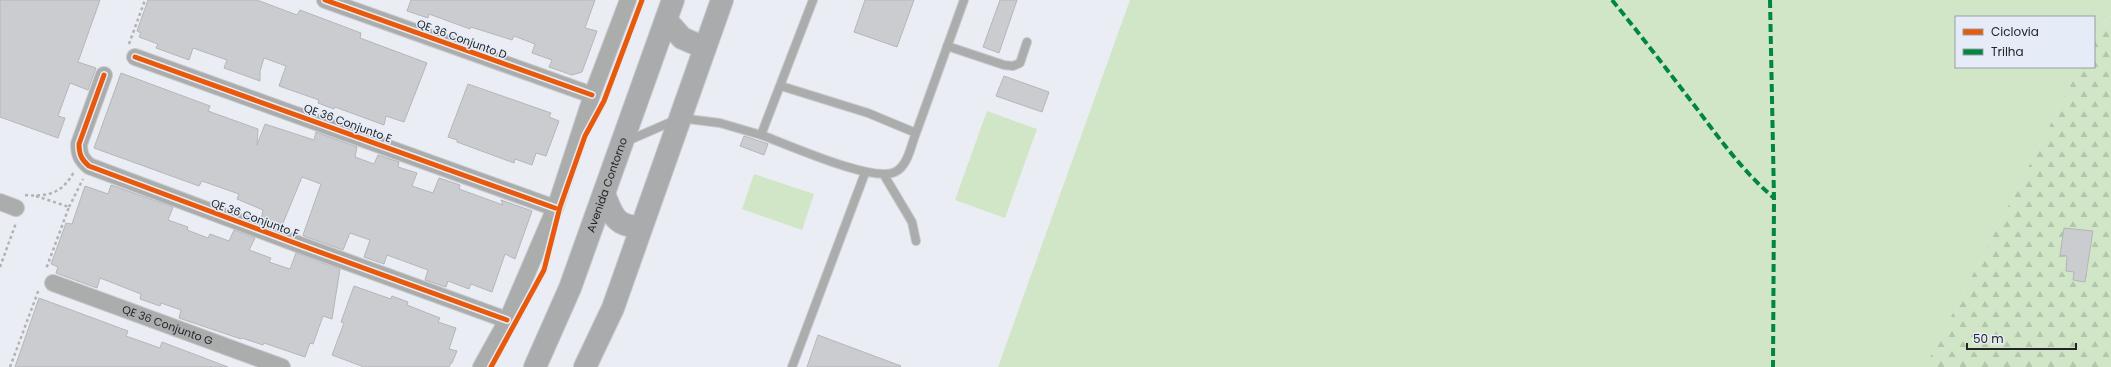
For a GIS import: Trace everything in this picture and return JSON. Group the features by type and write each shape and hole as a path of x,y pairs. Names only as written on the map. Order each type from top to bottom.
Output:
{"main road":[{"path":"585,367 613,308 640,227 722,0"},
{"path":"670,10 682,38 705,48"},
{"name":"Avenida Contorno","path":"535,367 570,288 670,10"},
{"path":"604,194 611,213 616,220 631,227 640,227"}],"street":[{"name":"QE 36 Conjunto D","path":"325,0 592,95"},
{"path":"481,367 507,320 555,208 592,95 628,0"},
{"name":"QE 36 Conjunto E","path":"135,57 555,208"},
{"path":"86,163 79,154 79,144 104,76"},
{"name":"QE 36 Conjunto F","path":"86,163 302,246 507,320"},
{"path":"0,202 19,207"},
{"name":"QE 36 Conjunto G","path":"53,283 282,367"}],"lane":[{"path":"761,135 813,0"},
{"path":"621,144 680,118 720,123 761,135 865,173 884,175 896,172 905,161 964,0"},
{"path":"947,46 1004,65 1013,66 1020,63 1027,42"},
{"path":"781,86 868,114 916,133"},
{"path":"792,367 865,173"},
{"path":"884,175 912,222 916,241"}],"path":[{"path":"0,267 19,207 36,196 52,194 67,183 86,163"},
{"path":"69,207 86,163"}],"green space":[{"path":"1130,0 2111,0 2111,16 2104,21 2095,39 2095,16 1955,16 1955,68 2079,68 1925,367 998,367"},
{"path":"2111,16 2111,367 1925,367 2079,68 2095,68 2096,39 2101,26"},
{"path":"987,111 1037,129 1005,218 955,200"},
{"path":"754,174 814,194 802,230 742,209"}],"building":[{"path":"0,0 100,0 78,62 96,68 88,90 70,83 58,116 65,118 58,138 0,117"},
{"path":"148,0 257,0 297,15 300,10 361,33 360,38 427,63 404,122 386,116 384,125 335,107 334,109 318,103 319,100 279,86 286,66 264,58 260,71 260,81 224,68 227,60 193,48 189,60 156,48 158,44 139,37 141,33 137,31"},
{"path":"411,0 595,0 585,28 597,31 582,72 572,75 549,67 552,60 532,53 535,44 514,36 512,40 471,27 470,29 429,14 428,18 407,11"},
{"path":"865,0 914,0 897,47 854,32"},
{"path":"1000,0 1017,0 999,53 983,47"},
{"path":"121,73 210,106 208,111 258,129 257,145 265,124 314,140 316,132 357,147 355,157 374,164 378,155 399,162 398,167 417,173 412,186 433,193 439,178 460,185 459,189 503,205 501,200 532,211 515,259 505,254 492,292 471,284 469,289 448,281 446,287 425,280 428,270 387,255 384,264 364,257 370,240 350,233 343,250 304,236 303,235 321,184 302,177 281,228 261,220 263,210 237,199 239,194 202,181 199,186 94,148"},
{"path":"1004,76 1049,92 1042,112 996,96"},
{"path":"468,84 551,113 549,117 559,121 546,156 536,153 532,165 515,159 514,163 457,142 457,140 448,137"},
{"path":"744,136 768,144 764,155 740,146"},
{"path":"111,185 173,207 168,220 188,227 187,230 208,238 210,234 229,241 234,230 255,238 249,250 271,258 269,262 290,269 296,253 340,269 332,319 323,316 313,344 310,343 305,357 264,343 263,345 242,338 241,339 179,318 181,310 161,303 160,306 140,299 141,294 100,278 97,288 56,273 58,267 51,264 66,223 72,224 85,186 108,194"},
{"path":"2064,228 2093,231 2085,282 2073,280 2074,272 2066,271 2067,256 2060,255"},
{"path":"354,286 391,299 392,296 408,302 407,305 440,318 438,322 456,328 449,349 457,351 449,367 364,367 332,355 344,323 341,322"},
{"path":"39,298 128,331 126,336 160,348 162,342 228,367 15,367"},
{"path":"818,335 901,366 807,367"}],"marked path":[{"path":"1612,0 1730,152 1751,176 1774,198"},
{"path":"1770,0 1774,198 1773,367"}],"cycle path":[{"path":"325,0 592,95"},
{"path":"491,367 544,270 560,207 585,136 604,101 642,0"},
{"path":"135,57 555,208"},
{"path":"104,75 79,144 81,156 89,166 507,320"}]}
